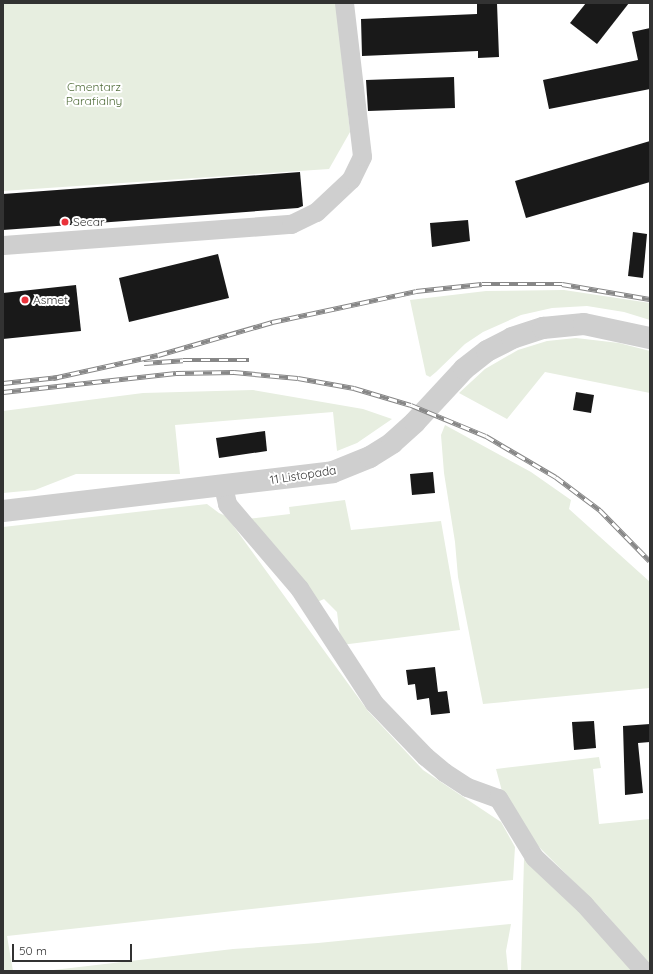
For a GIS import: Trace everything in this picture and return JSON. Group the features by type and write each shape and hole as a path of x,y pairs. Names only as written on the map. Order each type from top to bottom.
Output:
{"street":[{"path":"3,245 290,224 316,212 351,179 362,156 344,3"},
{"name":"11 Listopada","path":"3,511 316,476 346,468 370,457 406,431 464,369 479,356 523,334 556,326 584,324 602,326 650,338"},
{"path":"223,486 227,504 299,588 374,703 420,751 444,772 467,787 498,798 534,857 584,904 644,971"}],"green space":[{"name":"Cmentarz Parafialny","path":"3,3 336,3 350,132 329,169 3,191"},
{"path":"564,290 650,303 650,320 624,312 587,306 552,308 521,315 483,332 465,344 430,377 426,375 410,300 486,291"},
{"path":"576,338 619,343 650,351 650,393 545,372 507,419 459,393 485,369 518,350 547,341"},
{"path":"253,390 363,409 392,419 357,443 337,451 333,412 175,425 180,474 76,474 35,490 3,493 3,411 143,393"},
{"path":"445,425 531,472 571,500 569,509 650,582 650,688 483,704 458,577 455,542 444,473 441,435"},
{"path":"345,500 351,530 441,521 460,630 341,645 337,612 324,599 315,603 247,519 290,514 289,507"},
{"path":"207,504 219,513 230,518 232,524 368,711 423,770 501,822 515,847 513,880 7,936 13,971 3,971 3,527"},
{"path":"599,757 601,768 593,769 599,824 650,819 650,967 605,913 523,831 505,802 496,769"},
{"path":"524,859 532,861 639,971 521,971"},
{"path":"511,924 506,951 508,971 45,971 233,949 318,943"}],"building":[{"path":"477,3 497,3 499,57 478,58 478,51 362,56 361,19 477,14"},
{"path":"586,3 629,3 597,44 570,23"},
{"path":"650,28 650,89 549,109 543,80 638,60 632,32"},
{"path":"454,77 455,108 368,111 366,80"},
{"path":"650,141 650,182 526,218 515,181"},
{"path":"300,172 303,206 298,208 3,230 3,194"},
{"path":"468,220 470,241 432,247 430,223"},
{"path":"633,232 647,234 643,278 628,276"},
{"path":"218,254 229,298 129,322 119,278"},
{"path":"76,285 81,331 3,339 3,293"},
{"path":"576,392 594,395 591,413 573,410"},
{"path":"265,431 267,451 219,458 216,438"},
{"path":"433,472 435,493 412,495 410,474"},
{"path":"435,667 438,692 447,691 450,713 431,715 429,698 417,700 415,684 408,685 406,670"},
{"path":"594,721 596,748 574,750 572,722"},
{"path":"650,724 650,742 638,743 643,793 625,795 623,726"}],"railway":[{"path":"53,378 158,355 272,322 416,291 482,284 562,284 650,299"},
{"path":"144,363 183,360 249,360"},
{"path":"3,392 176,373 234,372 298,378 354,388 411,405 486,436 556,477 600,510 650,561"},
{"path":"3,383 59,377"}],"place":[{"name":"Secar","path":"65,222"},
{"name":"Asmet","path":"25,300"}]}
